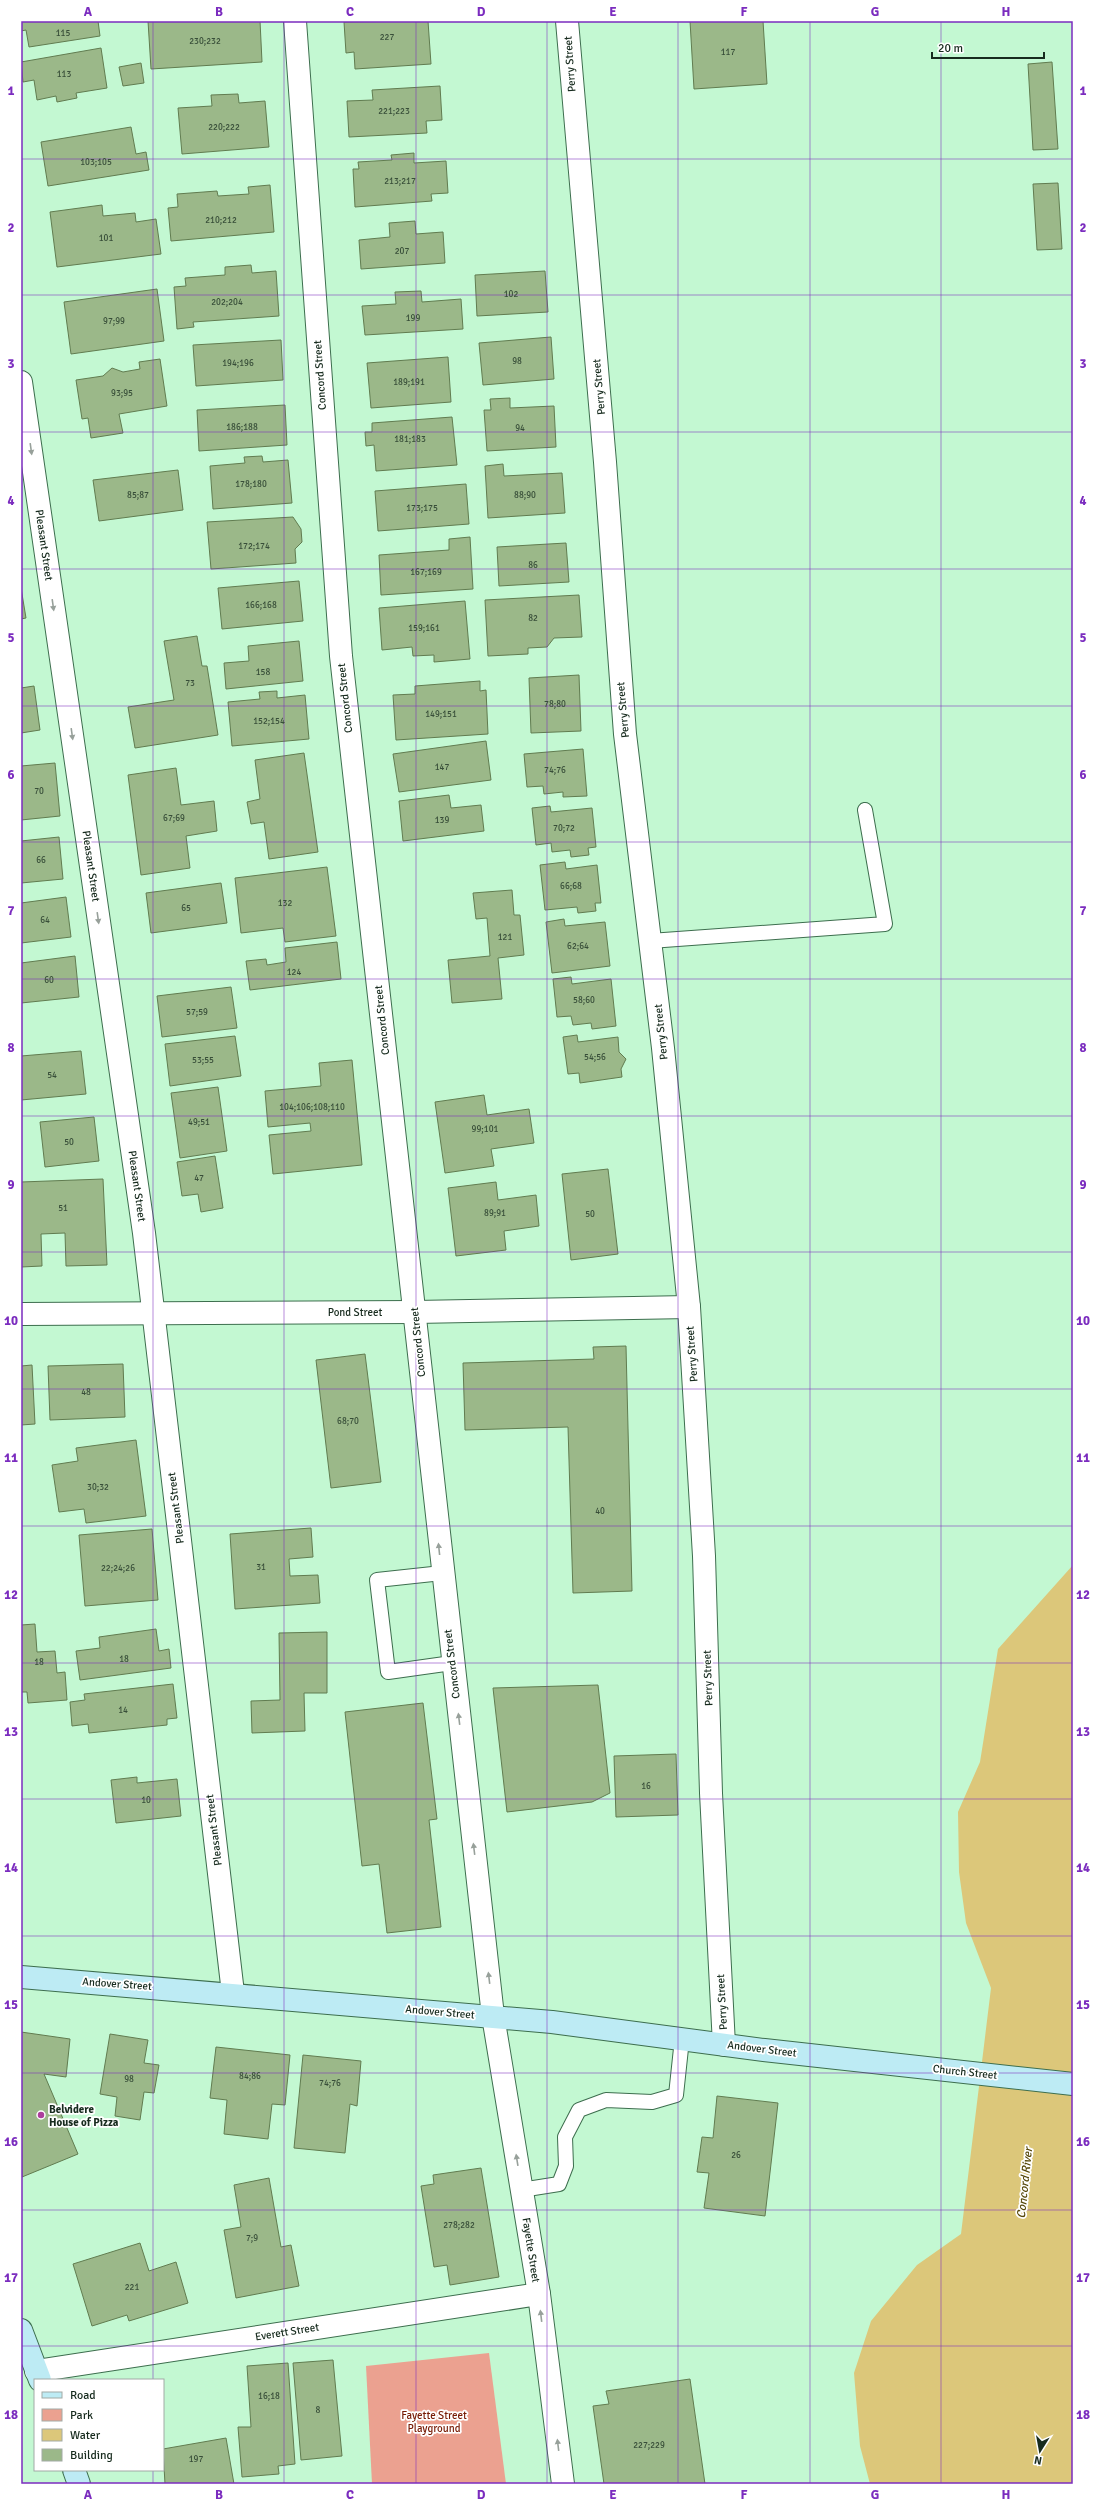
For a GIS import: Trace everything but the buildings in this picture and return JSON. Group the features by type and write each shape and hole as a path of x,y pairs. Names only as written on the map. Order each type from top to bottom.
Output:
{"main road":[{"name":"Andover Street","path":"21,1977 233,1993 493,2016 552,2022 858,2061"},
{"name":"Church Street","path":"858,2061 1073,2084"},
{"path":"21,2330 38,2375"},
{"path":"74,2471 79,2484"}],"street":[{"name":"Concord Street","path":"295,21 340,656 415,1312 452,1664 493,2016"},
{"name":"Perry Street","path":"567,21 605,462 625,734 650,941 689,1307 704,1556 711,1794 724,2045"},
{"name":"Pleasant Street","path":"21,382 144,1233 233,1993"},
{"name":"Pond Street","path":"21,1314 153,1312 415,1312 689,1307"},
{"name":"Fayette Street","path":"493,2016 539,2294 563,2484"},
{"name":"Everett Street","path":"38,2375 539,2294"}],"lane":[{"path":"650,941 884,924 865,810"},
{"path":"442,1573 377,1580 380,1611 388,1672 452,1664"},
{"path":"521,2190 559,2184 566,2166 565,2137 579,2110 606,2100 652,2102 676,2095 682,2039"}],"green space":[{"name":"Fayette Street Playground","path":"489,2353 506,2484 372,2484 366,2366"}],"water":[{"name":"Concord River","path":"1073,1565 1073,2484 870,2484 860,2446 854,2373 871,2321 917,2265 961,2234 991,1988 966,1923 959,1872 958,1812 980,1762 998,1649"}],"place":[{"name":"Belvidere House of Pizza","path":"41,2115"}]}
